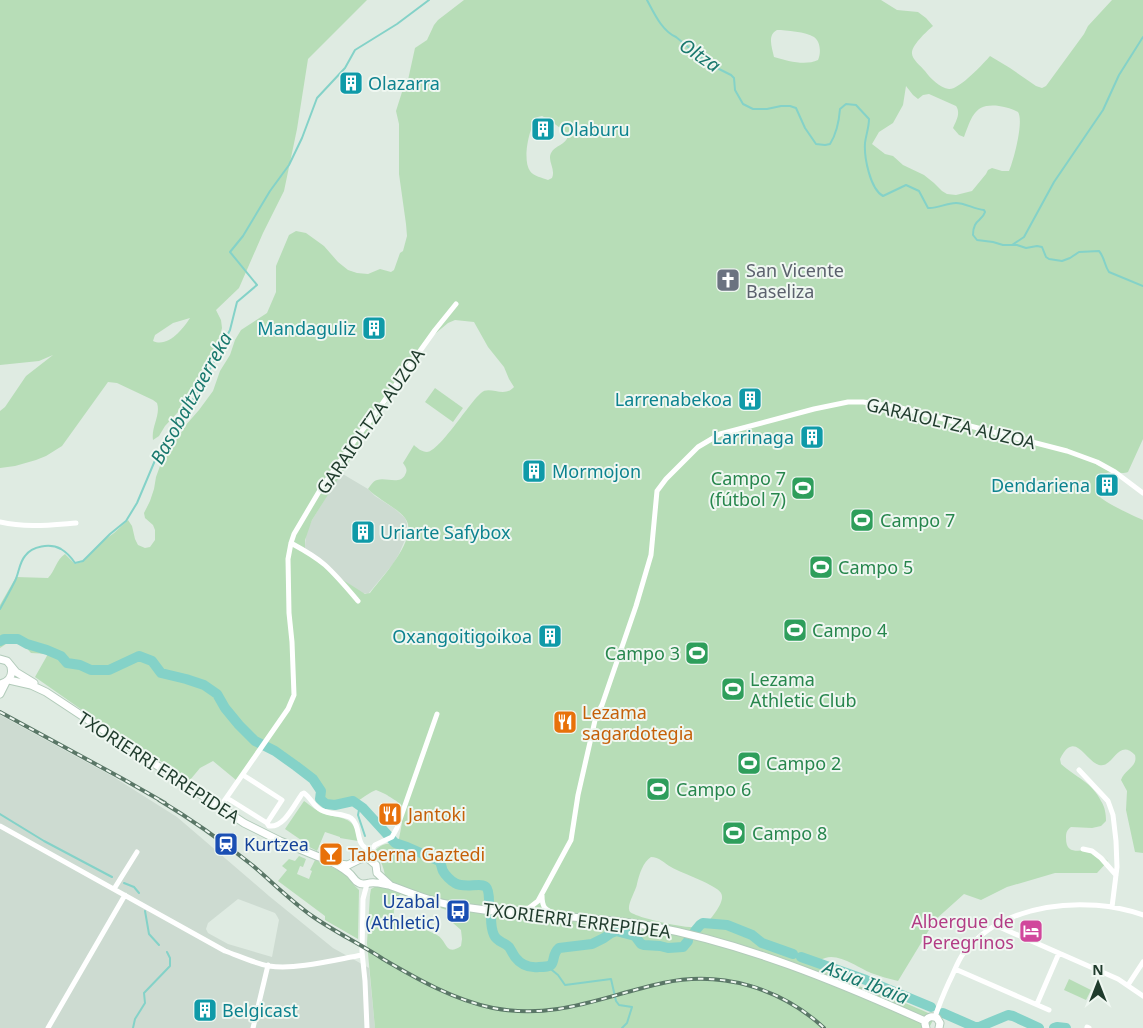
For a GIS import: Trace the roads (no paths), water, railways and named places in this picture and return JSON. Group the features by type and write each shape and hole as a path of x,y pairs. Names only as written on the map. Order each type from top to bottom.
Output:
{"street":[{"name":"GARAIOLTZA AUZOA","path":"220,807 288,709 294,695 288,559 294,534 320,490 357,437 456,304"},
{"name":"GARAIOLTZA AUZOA","path":"539,904 571,840 578,795 596,716 602,705 636,606 651,554 656,491 698,446 720,434 735,429 848,402 863,402 897,407 1066,451 1097,462 1115,472 1143,493"},
{"path":"0,522 35,526 76,523"},
{"path":"291,543 324,564 358,600"},
{"name":"TXORIERRI ERREPIDEA","path":"0,659 6,661 11,667 46,692 244,822 265,834 339,864 348,865 366,858 373,861 376,865 377,873 396,889"},
{"path":"0,694 5,682 11,676 11,667"},
{"name":"TXORIERRI ERREPIDEA","path":"5,682 31,685 46,692"},
{"path":"366,858 379,842 390,839 403,812 437,714"},
{"path":"1079,770 1103,795 1111,807 1113,815 1116,841 1116,875 1112,906"},
{"path":"242,774 282,800 267,824"},
{"path":"227,798 272,827 279,824 304,793 309,796 319,809 331,814 351,818 356,825 362,845 370,851"},
{"path":"0,826 225,951 251,961 268,965 294,967 362,955"},
{"path":"1083,849 1092,851 1101,858 1116,875"},
{"path":"114,889 136,852"},
{"name":"TXORIERRI ERREPIDEA","path":"330,861 354,879 366,883 380,883 444,904 649,926 718,942 793,967 926,1024 929,1017 934,1017"},
{"path":"352,876 352,868 356,861"},
{"path":"367,1028 362,955 363,899 366,883 374,880 377,873"},
{"path":"48,1028 125,895"},
{"path":"506,912 529,908 539,904"},
{"path":"537,914 541,910 539,904"},
{"path":"539,904 548,911 565,916"},
{"path":"941,1027 939,1020 934,1017 963,954 974,942 1007,920 1053,906 1072,904 1112,906 1143,915"},
{"path":"1007,920 1008,931"},
{"path":"997,926 1118,979 1143,996"},
{"path":"1037,1004 1059,953"},
{"path":"1128,985 1143,962"},
{"path":"253,1028 268,965"},
{"path":"955,969 1049,1010"}],"waterway":[{"name":"Basobaltzaerreka","path":"0,609 15,581 21,562 32,550 42,546 57,547 63,550 75,563 83,561 126,521 137,503 156,458 205,379 230,330 237,302 257,285 230,252 243,236 270,191 289,165 302,138 317,98 345,68 355,50 397,24 429,0"},
{"name":"Oltza","path":"647,0 667,31 709,64 734,78 735,90 743,104 753,109 781,106 796,108 805,128 816,144 830,144 837,127 840,109 846,104 856,105 869,119 865,143 867,164 871,180 878,192 883,196 906,185 919,191 928,208 956,203 984,210 984,215 976,223 973,230 973,235 977,240 1003,245 1017,245 1026,248 1042,247 1046,257 1062,261 1079,252 1099,251 1109,272 1143,286"},
{"path":"1012,245 1024,237 1054,182 1103,110 1119,75 1143,37"},
{"name":"Asua Ibaia","path":"0,641 4,639 18,639 61,656 67,663 80,665 91,670 109,670 139,656 152,661 161,673 204,685 217,694 225,708 255,741 275,751 313,779 321,791 320,799 326,804 335,805 353,801 363,808 395,843 439,861 442,870 453,882 459,885 480,885 486,887 489,902"},
{"path":"360,805 358,815 365,836"},
{"path":"0,814 44,841 112,877"},
{"path":"124,883 134,887 139,893"},
{"path":"145,911 149,934 159,945"},
{"name":"Asua Ibaia","path":"491,916 495,937 509,947 520,962 532,967 551,965 559,948 592,944 616,931 635,936 644,945 668,948 683,947 688,941"},
{"name":"Asua Ibaia","path":"695,931 703,923 727,925 752,935 762,943 793,954"},
{"path":"133,1028 135,1019 145,1003 144,993 170,966 170,958 167,952"},
{"name":"Asua Ibaia","path":"801,957 866,980 931,1007"},
{"path":"547,966 558,975 565,985 611,979 616,1001 619,1005 632,1007 627,1023 622,1028"},
{"name":"Asua Ibaia","path":"943,1013 975,1027 1008,1015 1039,1028"},
{"name":"Asua Ibaia","path":"1054,1028 1066,1028"}],"railway":[{"path":"0,712 165,803"},
{"path":"159,800 229,847 321,922 409,974 464,1000 493,1008 538,1011 580,1005 663,983 707,979 728,981 769,993 789,1002 824,1028"}],"place":[{"name":"Olazarra","path":"351,83"},
{"name":"Olaburu","path":"543,129"},
{"name":"San Vicente Baseliza","path":"728,280"},
{"name":"Mandaguliz","path":"374,328"},
{"name":"Larrenabekoa","path":"750,399"},
{"name":"Larrinaga","path":"812,437"},
{"name":"Mormojon","path":"534,471"},
{"name":"Dendariena","path":"1107,485"},
{"name":"Campo 7 (fútbol 7)","path":"803,488"},
{"name":"Campo 7","path":"862,520"},
{"name":"Uriarte Safybox","path":"363,532"},
{"name":"Campo 5","path":"821,567"},
{"name":"Campo 4","path":"795,630"},
{"name":"Oxangoitigoikoa","path":"550,636"},
{"name":"Campo 3","path":"697,653"},
{"name":"Lezama Athletic Club","path":"733,689"},
{"name":"Lezama sagardotegia","path":"565,722"},
{"name":"Campo 2","path":"749,763"},
{"name":"Campo 6","path":"658,789"},
{"name":"Jantoki","path":"390,814"},
{"name":"Campo 8","path":"734,833"},
{"name":"Kurtzea","path":"226,844"},
{"name":"Taberna Gaztedi","path":"331,854"},
{"name":"Uzabal (Athletic)","path":"458,911"},
{"name":"Albergue de Peregrinos","path":"1031,931"},
{"name":"Belgicast","path":"205,1010"}]}
